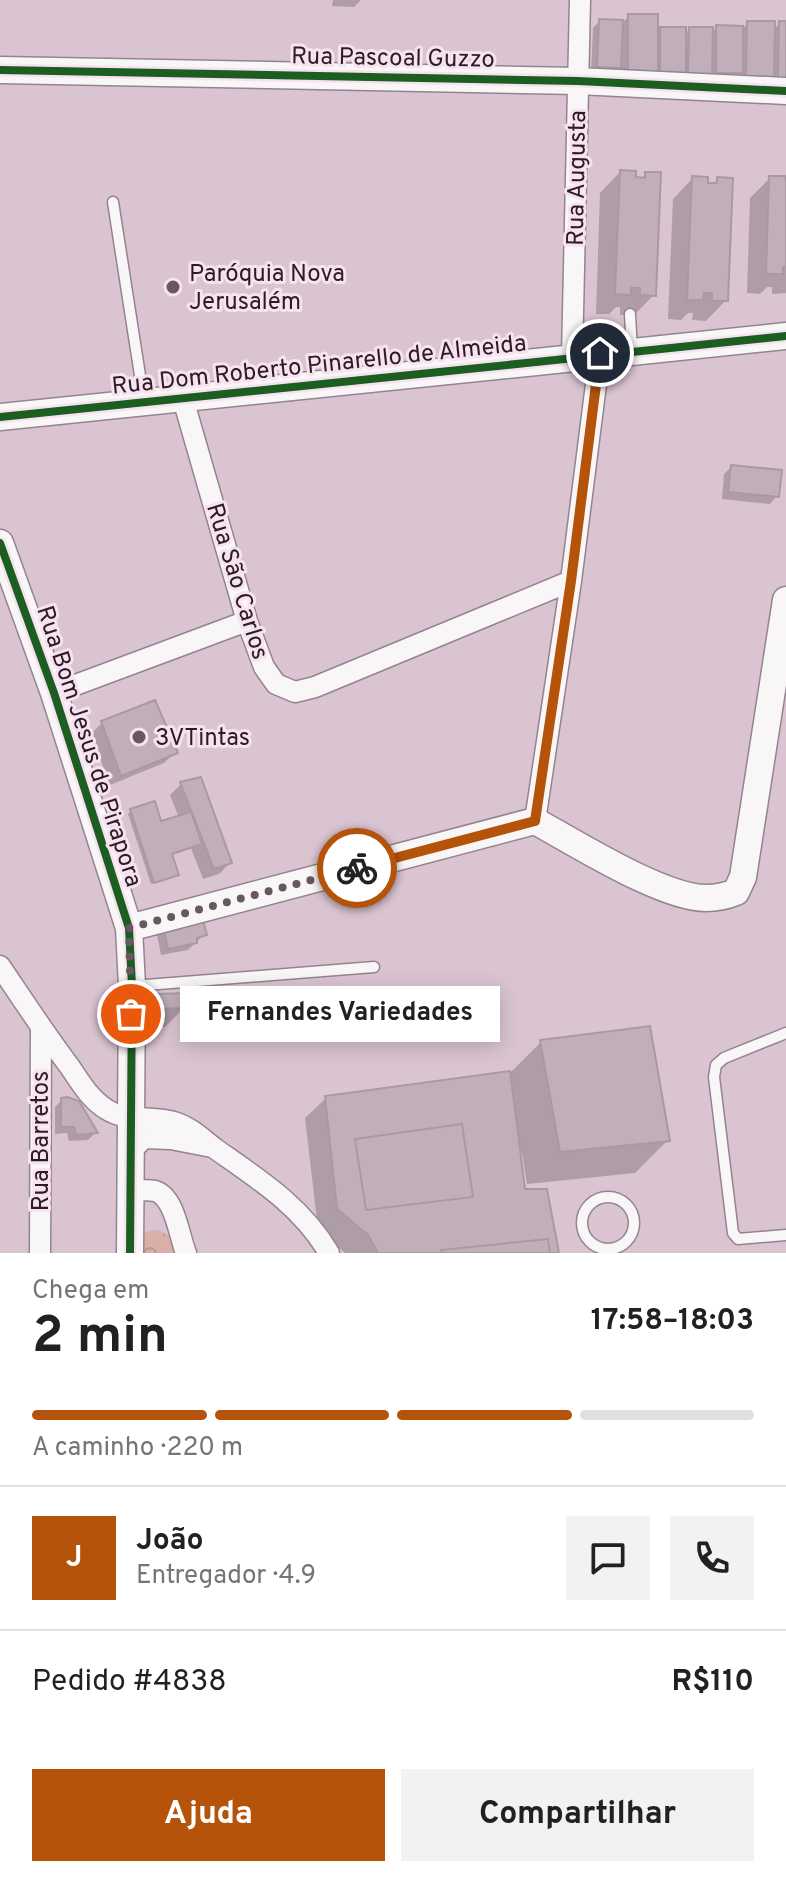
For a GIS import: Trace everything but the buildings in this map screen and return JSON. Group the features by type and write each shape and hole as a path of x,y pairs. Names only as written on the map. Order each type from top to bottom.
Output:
{"street":[{"name":"Rua Augusta","path":"572,357 580,0"},
{"name":"Rua Pascoal Guzzo","path":"0,70 578,81 786,91"},
{"name":"Rua Dom Roberto Pinarello de Almeida","path":"0,417 786,336"},
{"path":"535,821 571,581 600,353"},
{"name":"Rua São Carlos","path":"183,399 247,621 264,667 276,684 295,692 315,687 571,581"},
{"name":"Rua Bom Jesus de Pirapora","path":"0,543 54,693 129,928 132,986 130,1253"},
{"path":"129,928 535,821 640,878 673,892 703,899 736,892 743,877 786,601"},
{"path":"54,693 247,621"},
{"path":"0,966 93,1099 108,1111 130,1118 163,1118 192,1128 212,1147 294,1207 329,1253"},
{"name":"Rua Barretos","path":"40,1253 41,1028"},
{"path":"130,1152 144,1138 157,1137 212,1147"},
{"path":"129,1191 153,1191 164,1196 186,1253"}],"lane":[{"path":"113,202 145,403"},
{"path":"630,314 632,352"},
{"path":"132,986 374,967"},
{"path":"786,1033 724,1058 716,1065 714,1077 733,1233 738,1239 786,1235"},
{"path":"611,1196 626,1204 634,1219 634,1227 625,1242 601,1250 583,1231 583,1214 594,1200 611,1196"}],"green space":[{"path":"159,1230 171,1237 177,1253 140,1253 139,1233"}],"cycle path":[{"path":"0,70 578,81 786,91"},
{"path":"0,417 786,336"},
{"path":"0,543 54,693 129,928 132,986 130,1253"}],"way so far":[{"path":"131,1014 129,928 357,868"}],"place":[{"name":"Paróquia Nova Jerusalém","path":"173,287"},
{"name":"3VTintas","path":"139,737"},
{"name":"Fernandes Variedades","path":"131,1014"}],"route":[{"path":"357,868 535,821 571,581 600,353"}]}
